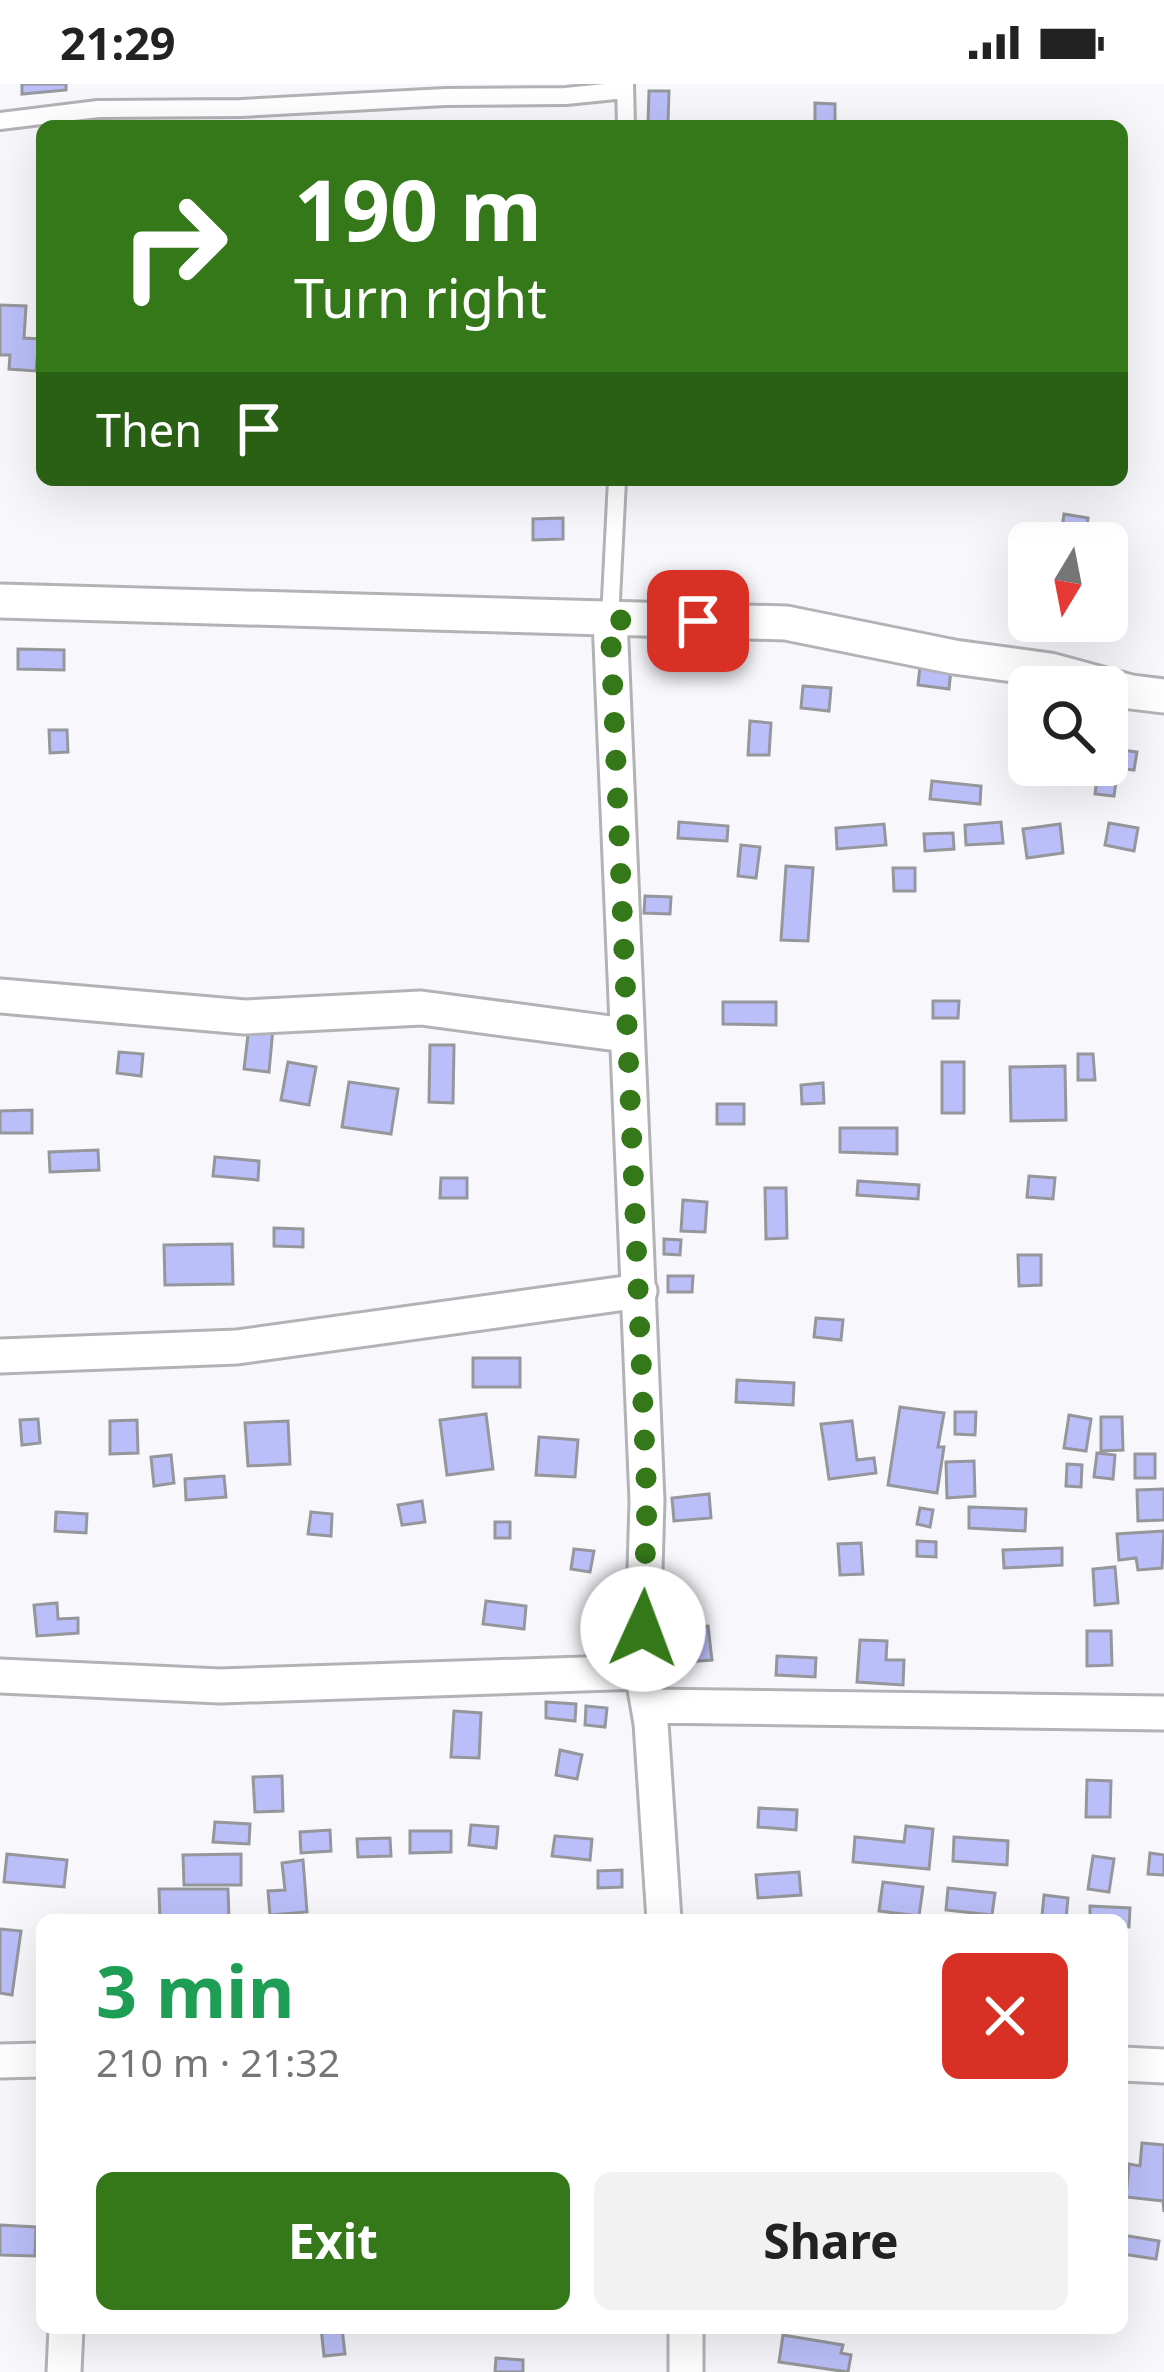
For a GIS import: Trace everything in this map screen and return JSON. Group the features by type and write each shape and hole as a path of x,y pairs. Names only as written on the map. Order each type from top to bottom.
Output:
{"street":[{"path":"0,601 786,622 954,657 1050,670 1164,696"},
{"path":"610,620 647,1501 642,1672 664,1914"},
{"path":"0,996 245,1017 422,1008 626,1035"},
{"path":"0,1356 237,1347 640,1292"},
{"path":"0,1676 220,1686 642,1672"},
{"path":"648,1706 1164,1713"},
{"path":"0,2061 36,2060"},
{"path":"1128,2064 1164,2066"},
{"path":"64,2372 66,2334"},
{"path":"686,2334 687,2372"}],"lane":[{"path":"0,121 98,109 566,96 625,87 626,120"},
{"path":"610,620 617,486"}],"building":[{"path":"22,84 66,84 66,90 22,94"},
{"path":"649,91 669,91 668,120 648,120"},
{"path":"815,103 835,104 835,120 815,120"},
{"path":"0,305 26,306 24,338 36,339 36,371 9,369 10,355 0,355"},
{"path":"1064,514 1088,518 1088,522 1063,522"},
{"path":"563,518 563,539 533,540 533,519"},
{"path":"696,645 727,646 726,665 695,664"},
{"path":"18,649 64,650 64,670 18,669"},
{"path":"920,666 951,669 949,689 918,685"},
{"path":"803,686 831,688 829,711 801,708"},
{"path":"750,721 771,723 769,755 748,755"},
{"path":"49,730 67,730 68,752 50,753"},
{"path":"1128,751 1137,752 1134,770 1128,769"},
{"path":"932,781 981,786 980,804 930,799"},
{"path":"1096,786 1115,786 1114,796 1095,794"},
{"path":"679,822 728,826 727,841 678,838"},
{"path":"1001,822 1003,843 966,845 965,825"},
{"path":"1109,823 1138,828 1134,851 1105,845"},
{"path":"884,824 886,845 837,849 836,828"},
{"path":"1060,824 1063,853 1027,858 1023,829"},
{"path":"953,833 954,849 925,851 924,834"},
{"path":"741,845 760,847 756,878 738,876"},
{"path":"786,866 813,868 808,941 781,940"},
{"path":"893,868 915,868 915,891 894,891"},
{"path":"645,896 671,897 670,914 644,913"},
{"path":"933,1001 959,1001 958,1018 933,1018"},
{"path":"723,1002 776,1002 776,1025 723,1024"},
{"path":"249,1026 273,1028 269,1072 244,1069"},
{"path":"430,1045 454,1045 453,1103 429,1102"},
{"path":"119,1052 143,1054 141,1076 117,1073"},
{"path":"1078,1054 1093,1054 1095,1080 1078,1080"},
{"path":"288,1062 316,1067 309,1105 281,1100"},
{"path":"942,1062 964,1062 964,1113 942,1113"},
{"path":"1065,1066 1066,1120 1011,1121 1010,1067"},
{"path":"349,1082 398,1089 391,1134 342,1127"},
{"path":"823,1083 824,1103 802,1104 801,1085"},
{"path":"717,1104 744,1104 744,1124 717,1124"},
{"path":"32,1110 32,1133 0,1133 0,1111"},
{"path":"840,1128 897,1128 897,1154 840,1152"},
{"path":"98,1150 99,1170 50,1172 49,1152"},
{"path":"215,1157 259,1161 258,1180 213,1176"},
{"path":"1029,1176 1055,1178 1053,1199 1027,1197"},
{"path":"441,1178 467,1178 467,1198 440,1198"},
{"path":"858,1181 919,1185 918,1199 857,1195"},
{"path":"765,1188 786,1188 787,1238 766,1239"},
{"path":"683,1200 707,1202 705,1232 681,1231"},
{"path":"274,1228 303,1229 303,1247 274,1246"},
{"path":"664,1239 681,1240 680,1255 664,1254"},
{"path":"232,1244 233,1284 165,1285 164,1245"},
{"path":"1018,1255 1041,1255 1041,1285 1019,1286"},
{"path":"668,1276 693,1276 692,1292 668,1292"},
{"path":"816,1318 843,1320 841,1340 814,1337"},
{"path":"473,1358 520,1358 520,1387 473,1387"},
{"path":"737,1380 794,1383 793,1405 736,1402"},
{"path":"900,1407 944,1413 937,1493 888,1485"},
{"path":"955,1412 976,1412 975,1435 955,1434"},
{"path":"486,1414 493,1469 447,1475 440,1420"},
{"path":"1069,1415 1091,1419 1086,1451 1064,1448"},
{"path":"1101,1417 1122,1417 1123,1450 1101,1451"},
{"path":"38,1419 40,1443 22,1445 20,1420"},
{"path":"137,1420 138,1453 110,1454 110,1421"},
{"path":"288,1421 290,1464 248,1466 245,1423"},
{"path":"852,1421 857,1460 874,1458 876,1473 829,1479 821,1424"},
{"path":"539,1437 578,1440 575,1477 536,1475"},
{"path":"1097,1453 1115,1455 1113,1479 1094,1477"},
{"path":"1135,1454 1155,1454 1155,1478 1135,1478"},
{"path":"171,1455 174,1483 154,1486 151,1457"},
{"path":"974,1461 975,1496 947,1498 946,1462"},
{"path":"1067,1464 1082,1465 1081,1487 1066,1486"},
{"path":"224,1476 226,1497 186,1500 185,1479"},
{"path":"1164,1489 1164,1520 1138,1521 1137,1490"},
{"path":"709,1494 711,1518 674,1521 672,1498"},
{"path":"422,1501 425,1522 402,1525 398,1505"},
{"path":"969,1507 1026,1509 1025,1531 969,1528"},
{"path":"920,1508 933,1510 930,1527 917,1524"},
{"path":"56,1512 87,1514 86,1533 55,1531"},
{"path":"311,1512 332,1514 331,1536 308,1534"},
{"path":"495,1522 510,1522 510,1538 495,1538"},
{"path":"1164,1531 1162,1568 1138,1570 1136,1558 1119,1560 1117,1534"},
{"path":"917,1541 936,1542 936,1557 917,1556"},
{"path":"861,1543 863,1574 840,1575 838,1544"},
{"path":"1062,1548 1062,1565 1004,1568 1003,1550"},
{"path":"574,1549 594,1551 590,1572 571,1569"},
{"path":"1115,1567 1118,1603 1095,1605 1093,1569"},
{"path":"486,1601 526,1606 524,1629 483,1624"},
{"path":"57,1603 58,1619 78,1618 78,1633 37,1636 34,1605"},
{"path":"708,1626 712,1660 686,1662 682,1628"},
{"path":"1087,1631 1111,1631 1112,1665 1087,1666"},
{"path":"860,1640 887,1641 886,1660 904,1660 903,1685 857,1682"},
{"path":"777,1656 816,1658 815,1677 776,1675"},
{"path":"546,1702 576,1704 575,1721 546,1718"},
{"path":"586,1706 607,1708 605,1727 585,1725"},
{"path":"454,1711 481,1713 479,1758 451,1757"},
{"path":"560,1750 582,1755 577,1779 556,1775"},
{"path":"282,1776 283,1811 255,1812 253,1777"},
{"path":"1087,1780 1111,1781 1110,1817 1086,1817"},
{"path":"759,1808 797,1810 796,1830 758,1827"},
{"path":"215,1822 250,1824 249,1844 213,1842"},
{"path":"471,1825 498,1827 496,1848 469,1845"},
{"path":"906,1826 933,1829 929,1869 853,1862 855,1837 904,1842"},
{"path":"330,1830 331,1851 301,1853 300,1832"},
{"path":"410,1831 451,1831 451,1852 410,1853"},
{"path":"555,1836 592,1839 590,1860 552,1856"},
{"path":"954,1837 1008,1841 1007,1865 953,1861"},
{"path":"390,1838 391,1856 358,1857 357,1839"},
{"path":"1150,1853 1164,1855 1164,1875 1148,1874"},
{"path":"7,1854 67,1860 64,1887 4,1882"},
{"path":"241,1854 241,1885 184,1885 183,1855"},
{"path":"1093,1856 1114,1859 1109,1892 1088,1889"},
{"path":"303,1860 307,1912 270,1914 268,1891 285,1890 282,1863"},
{"path":"622,1870 622,1887 598,1888 598,1871"},
{"path":"799,1872 801,1895 758,1898 756,1875"},
{"path":"883,1882 923,1887 919,1914 879,1911"},
{"path":"948,1888 995,1893 992,1914 946,1910"},
{"path":"159,1889 228,1889 229,1914 160,1914"},
{"path":"1044,1895 1068,1898 1066,1914 1042,1914"},
{"path":"1090,1906 1130,1908 1129,1927 1128,1914 1090,1914"},
{"path":"0,1929 21,1931 12,1995 0,1993"},
{"path":"1142,2143 1164,2145 1164,2212 1163,2201 1128,2197 1129,2164 1140,2166"},
{"path":"0,2225 36,2227 35,2256 0,2255"},
{"path":"1128,2236 1159,2241 1156,2259 1128,2255"},
{"path":"322,2334 343,2334 345,2354 324,2356"},
{"path":"783,2335 843,2345 841,2353 851,2355 848,2372 779,2362"},
{"path":"496,2358 523,2360 523,2372 495,2372"}],"route":[{"path":"643,1629 647,1501 610,620 698,621"}]}
